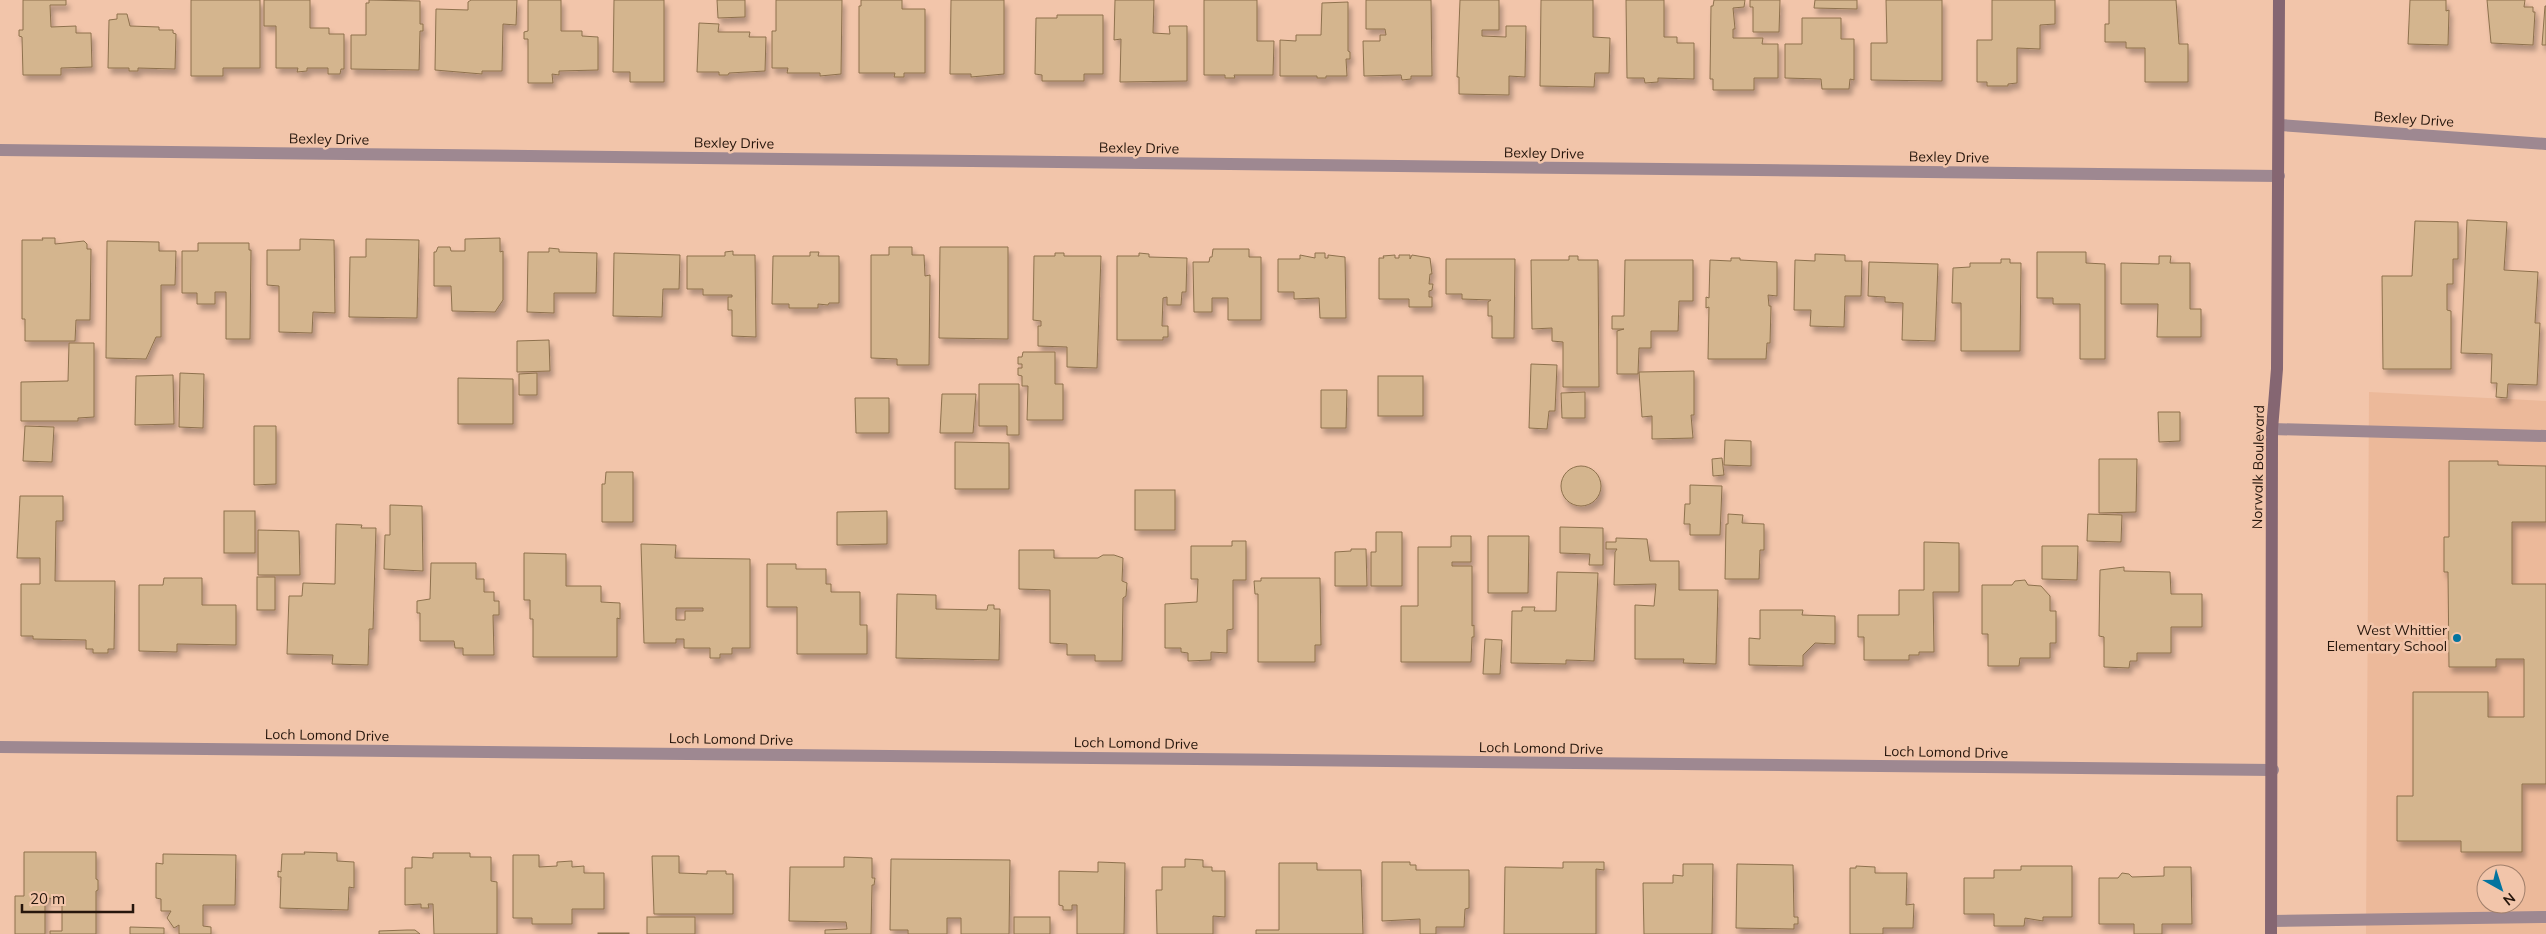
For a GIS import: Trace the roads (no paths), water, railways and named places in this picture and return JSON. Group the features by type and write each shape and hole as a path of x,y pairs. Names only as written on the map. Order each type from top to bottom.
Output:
{"main road":[{"name":"Norwalk Boulevard","path":"2271,928 2273,770 2272,429 2277,369 2280,0"}],"street":[{"name":"Bexley Drive","path":"2280,125 2546,144"},
{"name":"Bexley Drive","path":"0,150 2278,176"},
{"path":"2272,429 2546,436"},
{"name":"Loch Lomond Drive","path":"0,747 2273,770"},
{"path":"2271,928 2546,917"}],"place":[{"name":"West Whittier Elementary School","path":"2457,638"}]}
